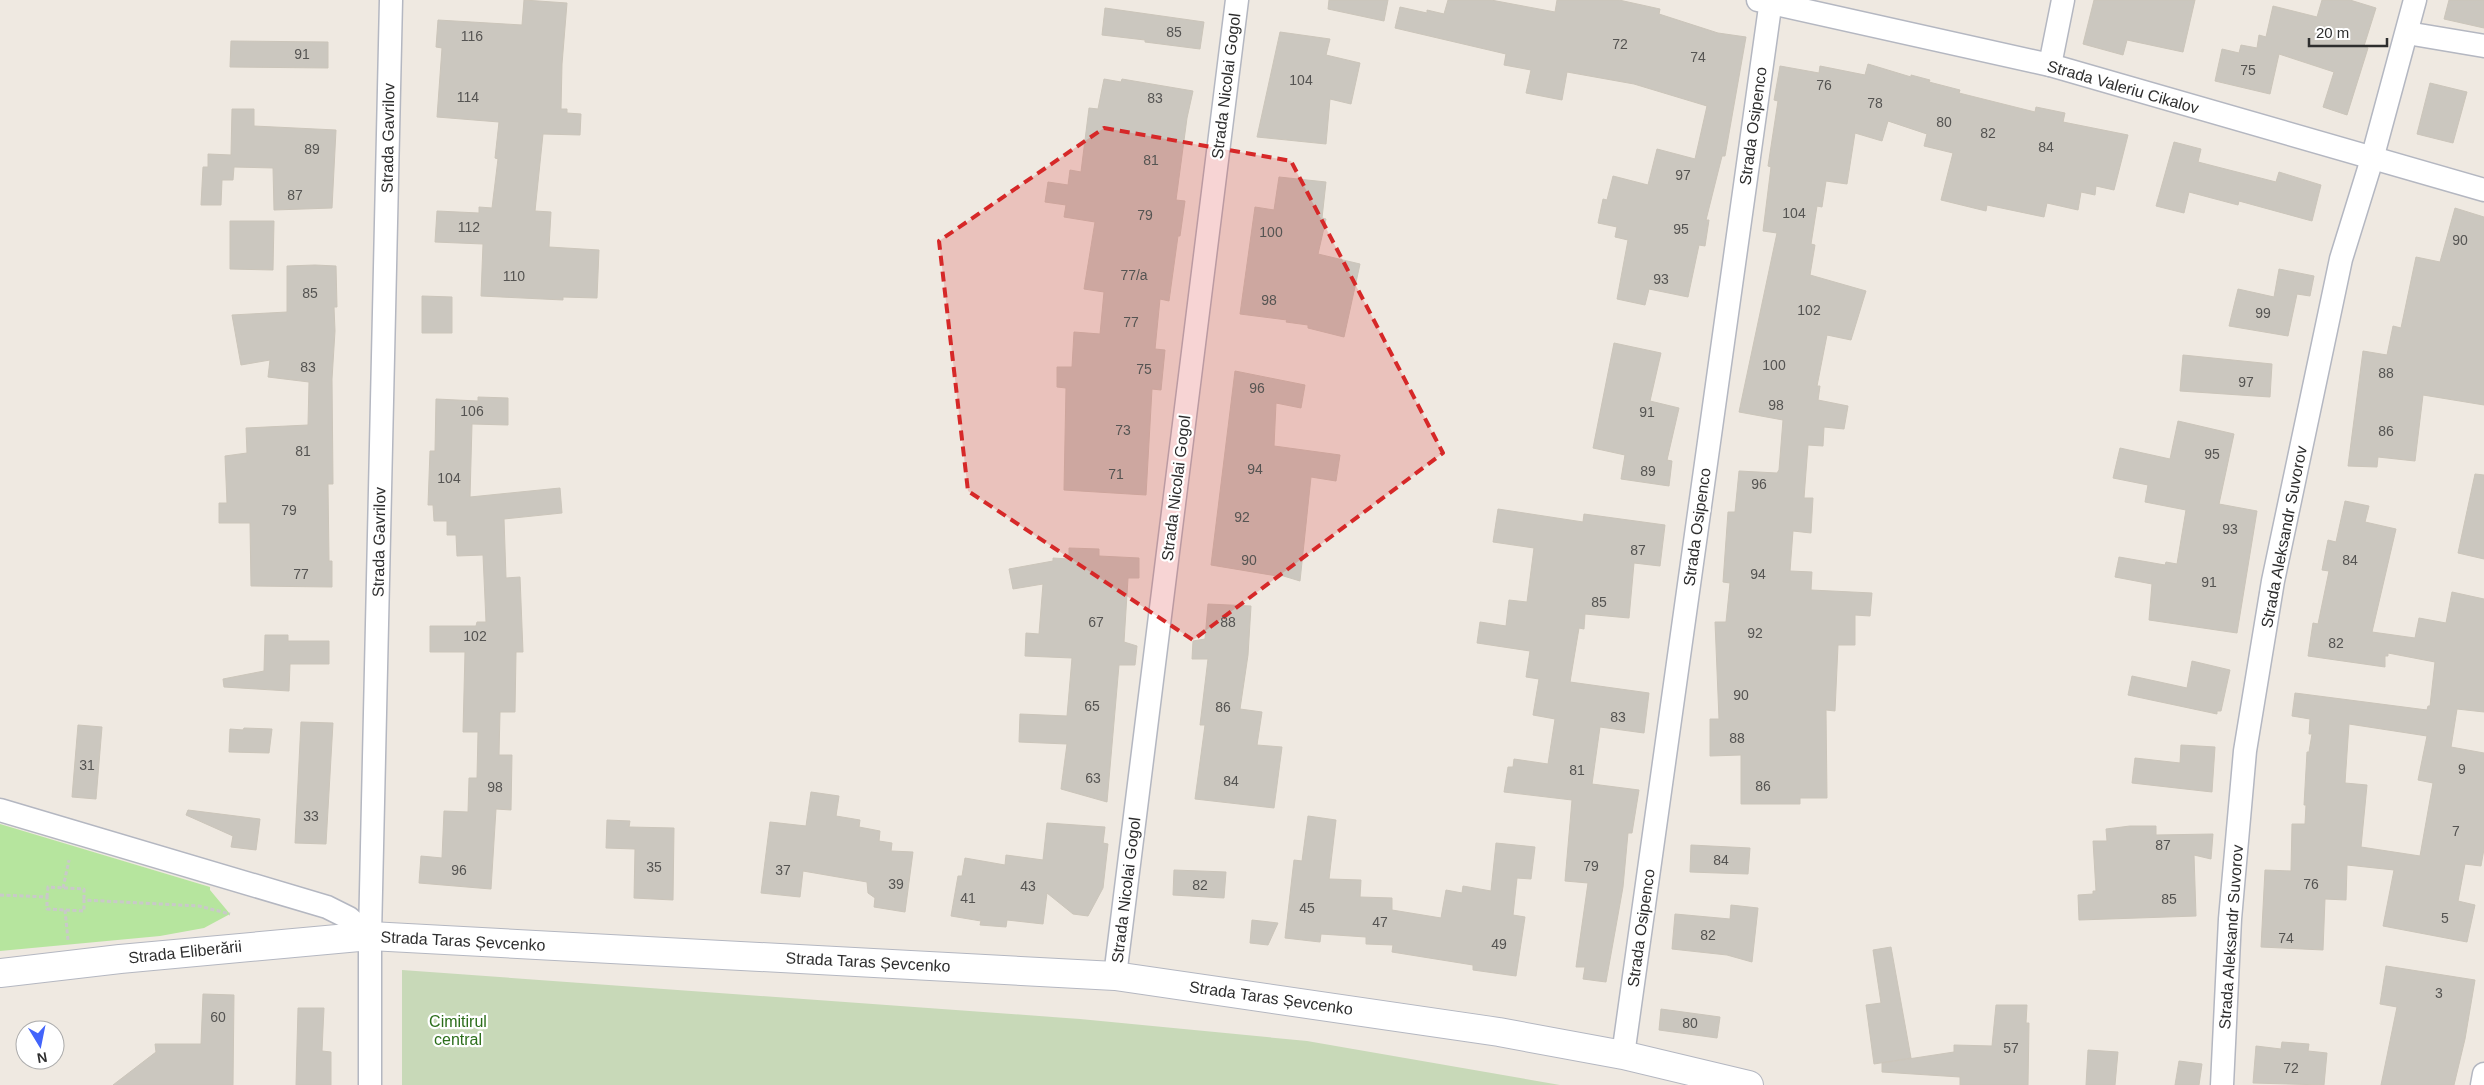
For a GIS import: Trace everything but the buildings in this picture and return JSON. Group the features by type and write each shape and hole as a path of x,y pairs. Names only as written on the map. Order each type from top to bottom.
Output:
{"main road":[{"name":"Strada Eliberării","path":"0,973 130,958 370,936"},
{"name":"Strada Taras Șevcenko","path":"370,936 1115,976 1499,1032 1623,1055 1749,1085"}],"street":[{"name":"Strada Gavrilov","path":"370,1085 370,936 391,0"},
{"name":"Strada Nicolai Gogol","path":"1115,976 1237,0"},
{"path":"2050,65 2063,0"},
{"name":"Strada Aleksandr Suvorov","path":"2222,1085 2230,919 2245,751 2270,600 2341,259 2372,159 2414,0"},
{"name":"Strada Valeriu Cikalov","path":"1766,1 2050,65 2484,190"},
{"name":"Strada Osipenco","path":"1623,1055 1766,1"},
{"path":"2406,33 2484,46"},
{"name":"Strada Taras Șevcenko","path":"0,810 327,906 349,918 370,936"},
{"path":"2482,1085 2484,1074"}],"path":[{"path":"64,888 69,860"},
{"path":"48,887 64,888 84,889 84,911 47,909 48,887"},
{"path":"0,895 47,897"},
{"path":"84,900 199,906 230,914"},
{"path":"65,910 69,948"}],"highlighted area":[{"path":"1104,128 1291,161 1443,453 1193,640 968,491 939,241"}],"green space":[{"path":"0,824 210,887 210,890 230,914 204,928 160,936 0,951"},
{"name":"Cimitirul central","path":"402,970 1080,1019 1307,1041 1560,1085 402,1085"}]}
